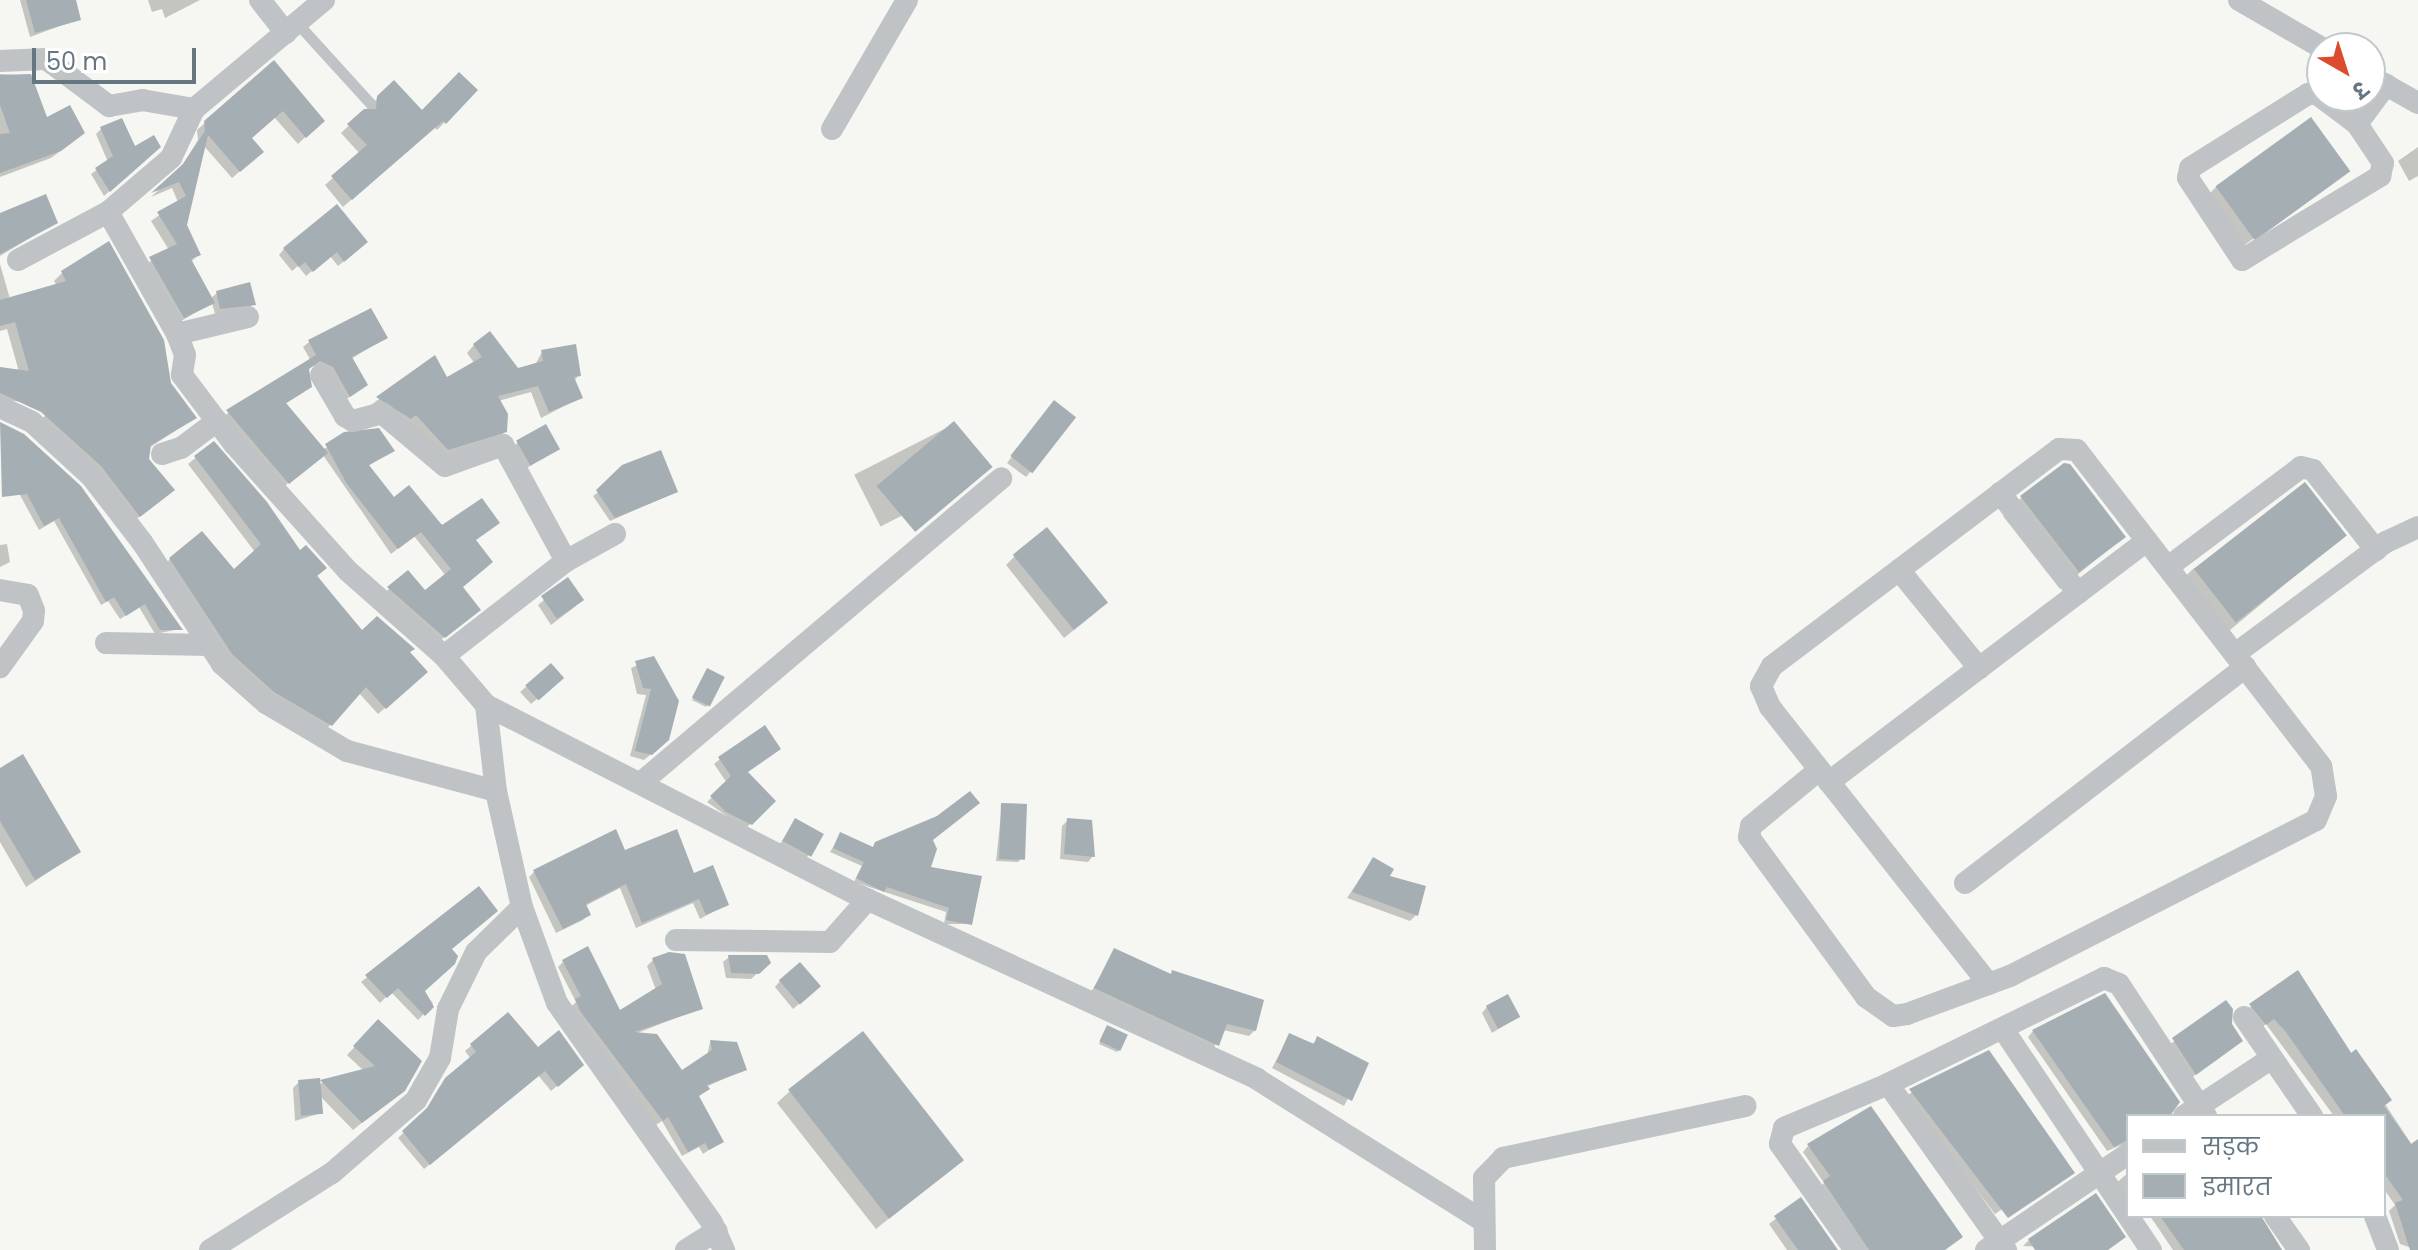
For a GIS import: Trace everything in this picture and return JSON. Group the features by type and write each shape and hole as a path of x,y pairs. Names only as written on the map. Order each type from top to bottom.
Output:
{"street":[{"path":"260,0 292,28"},
{"path":"18,260 108,212 171,158 194,109 324,0"},
{"path":"832,129 907,0"},
{"path":"2239,0 2306,39"},
{"path":"0,61 46,59 109,106 142,100 194,109"},
{"path":"2386,85 2418,103"},
{"path":"2308,94 2317,94 2357,124 2383,163 2380,176 2242,260 2188,178 2190,168 2308,94"},
{"path":"2357,124 2363,112"},
{"path":"108,212 177,334 185,355 182,375 217,421 273,492 348,571 444,656 486,705 643,781 868,899 1257,1079 1484,1235"},
{"path":"177,334 248,317"},
{"path":"321,375 345,416 353,421 382,413 445,466 503,445 566,561"},
{"path":"0,407 32,422 91,476 142,542 208,645 266,703 347,751 496,791"},
{"path":"162,454 181,448 217,421"},
{"path":"1989,984 1824,776 1770,707 1761,686 1772,666 2000,493 2069,447 2077,450 2321,766 2326,796 2316,820 1989,984 1893,1016 1866,997 1749,837 1751,826 1824,776 1979,668 2147,541"},
{"path":"2168,567 2301,467 2313,470 2376,550"},
{"path":"643,781 1001,478"},
{"path":"2000,493 2078,593"},
{"path":"1965,883 2376,550 2418,527"},
{"path":"444,656 566,561 615,534"},
{"path":"1899,570 1979,668"},
{"path":"0,590 28,595 34,611 33,621 0,667"},
{"path":"106,643 208,645"},
{"path":"486,705 496,791 522,907 557,1003 720,1241 686,1250"},
{"path":"676,940 830,942 868,899"},
{"path":"210,1250 332,1173 416,1100 440,1058 448,1009 476,952 522,907"},
{"path":"1855,1250 1779,1135 1791,1124 1888,1084 2112,979 2196,1113 2272,1058"},
{"path":"2244,1017 2311,1114"},
{"path":"2003,1029 2126,1213"},
{"path":"1888,1084 1997,1247 2126,1155"},
{"path":"1484,1235 1484,1178 1503,1158 1745,1106"},
{"path":"2129,1218 2151,1250"},
{"path":"2276,1218 2299,1250"},
{"path":"2376,1218 2388,1250"}],"lane":[{"path":"292,28 370,103"}],"building":[{"path":"26,0 76,0 81,20 35,33"},
{"path":"274,60 325,121 306,138 283,111 252,138 264,152 240,172 208,135 187,225 201,255 191,259 215,303 184,318 149,257 177,244 157,212 186,196 179,182 151,193 183,164 205,131 204,121"},
{"path":"459,72 478,90 446,124 443,121 352,200 331,176 367,145 347,124 364,109 376,109 377,96 394,80 422,110"},
{"path":"31,74 47,117 70,105 85,133 61,151 0,173 0,134 10,133 0,105 0,75"},
{"path":"2311,117 2350,171 2255,241 2216,186"},
{"path":"122,118 135,146 154,135 161,147 110,192 95,168 113,156 100,127"},
{"path":"46,194 58,223 0,254 0,213"},
{"path":"337,204 368,242 344,262 337,252 313,272 305,262 299,267 283,248"},
{"path":"109,241 164,340 171,383 197,418 151,445 149,459 175,490 140,517 101,466 41,412 0,393 0,367 29,371 15,322 0,326 0,300 66,281 61,271"},
{"path":"250,282 256,305 220,309 216,291"},
{"path":"371,308 388,338 352,357 368,385 350,397 333,367 320,361 309,369 312,387 286,403 328,453 289,484 226,410 316,355 308,340"},
{"path":"490,331 518,368 543,361 541,350 576,344 581,376 574,377 583,398 549,412 538,386 498,396 508,414 507,432 448,450 416,415 411,419 376,397 435,355 447,377 482,357 473,344"},
{"path":"1054,400 1076,417 1032,473 1010,456"},
{"path":"954,421 993,467 915,532 877,486"},
{"path":"0,422 24,434 81,486 183,630 160,630 145,604 126,616 114,597 106,602 59,518 44,526 27,494 2,497"},
{"path":"546,424 560,449 530,466 516,440"},
{"path":"379,428 395,451 369,465 394,497 409,485 442,525 482,498 500,523 476,540 493,562 463,587 481,610 445,638 387,587 408,570 425,590 451,569 421,532 398,549 347,484 325,444 344,432"},
{"path":"214,441 267,502 300,550 306,545 327,568 317,576 362,630 377,616 415,649 410,652 428,672 386,709 366,687 332,726 274,692 232,654 169,558 202,531 234,569 261,544 194,456"},
{"path":"661,450 678,492 615,518 596,490 622,465"},
{"path":"2064,463 2070,464 2126,537 2079,572 2020,496"},
{"path":"2305,482 2347,536 2236,622 2194,569"},
{"path":"1047,527 1108,602 1074,630 1013,555"},
{"path":"568,577 584,600 557,619 541,596"},
{"path":"654,656 679,701 669,740 652,755 635,751 651,689 643,688 635,661"},
{"path":"551,663 564,678 538,700 525,685"},
{"path":"707,668 725,677 710,706 692,697"},
{"path":"765,725 781,749 748,772 776,801 752,825 726,812 710,796 731,776 718,757"},
{"path":"23,754 81,852 35,880 0,821 0,768"},
{"path":"970,791 980,803 933,840 937,849 931,867 982,876 972,925 946,920 949,908 887,887 884,892 856,878 864,862 833,848 840,832 873,847 875,842 937,816"},
{"path":"1001,803 1027,804 1025,860 999,859"},
{"path":"795,818 824,834 811,857 782,841"},
{"path":"1067,818 1092,820 1095,857 1064,854"},
{"path":"616,829 625,850 677,829 694,873 713,865 729,905 706,915 699,899 642,923 626,884 586,904 591,915 563,929 533,870"},
{"path":"1373,857 1394,869 1390,876 1426,886 1418,916 1352,892"},
{"path":"479,886 498,911 452,949 458,956 455,964 425,991 434,1007 425,1016 398,988 387,998 365,975"},
{"path":"588,946 620,1010 662,984 652,958 669,952 685,954 703,1009 634,1032 657,1034 682,1070 712,1050 710,1040 737,1042 747,1070 707,1085 710,1089 699,1096 724,1142 709,1150 705,1143 688,1152 668,1117 663,1121 580,1011 575,999 581,996 562,960"},
{"path":"1114,948 1171,974 1172,970 1264,1000 1256,1031 1227,1024 1219,1046 1094,988"},
{"path":"728,955 767,955 771,963 759,974 731,973"},
{"path":"800,962 821,986 800,1005 779,980"},
{"path":"2298,970 2351,1053 2356,1049 2392,1100 2384,1106 2411,1144 2418,1139 2418,1250 2410,1250 2395,1203 2403,1200 2386,1176 2386,1114 2344,1114 2286,1032 2274,1019 2266,1025 2249,1004"},
{"path":"2105,993 2180,1102 2171,1114 2126,1114 2126,1141 2114,1147 2032,1030"},
{"path":"1508,994 1520,1017 1498,1029 1486,1006"},
{"path":"2226,1000 2233,1009 2232,1024 2243,1041 2196,1075 2172,1038"},
{"path":"508,1012 538,1047 559,1030 584,1065 558,1087 545,1071 430,1165 402,1131 428,1107 445,1078 476,1052 470,1044"},
{"path":"378,1019 422,1061 405,1091 362,1123 320,1080 375,1066 353,1046"},
{"path":"1107,1025 1128,1035 1120,1051 1099,1041"},
{"path":"863,1031 964,1160 889,1219 788,1089"},
{"path":"1289,1033 1314,1044 1317,1036 1369,1063 1352,1101 1276,1062"},
{"path":"1989,1050 2075,1173 2008,1218 1909,1089"},
{"path":"320,1078 323,1114 301,1116 298,1080"},
{"path":"1871,1106 1963,1237 1945,1250 1869,1250 1823,1181 1830,1176 1807,1144"},
{"path":"2096,1193 2126,1237 2108,1250 2035,1250 2028,1239"},
{"path":"1801,1197 1838,1250 1798,1250 1774,1216"},
{"path":"2161,1218 2262,1218 2282,1250 2184,1250"}]}
